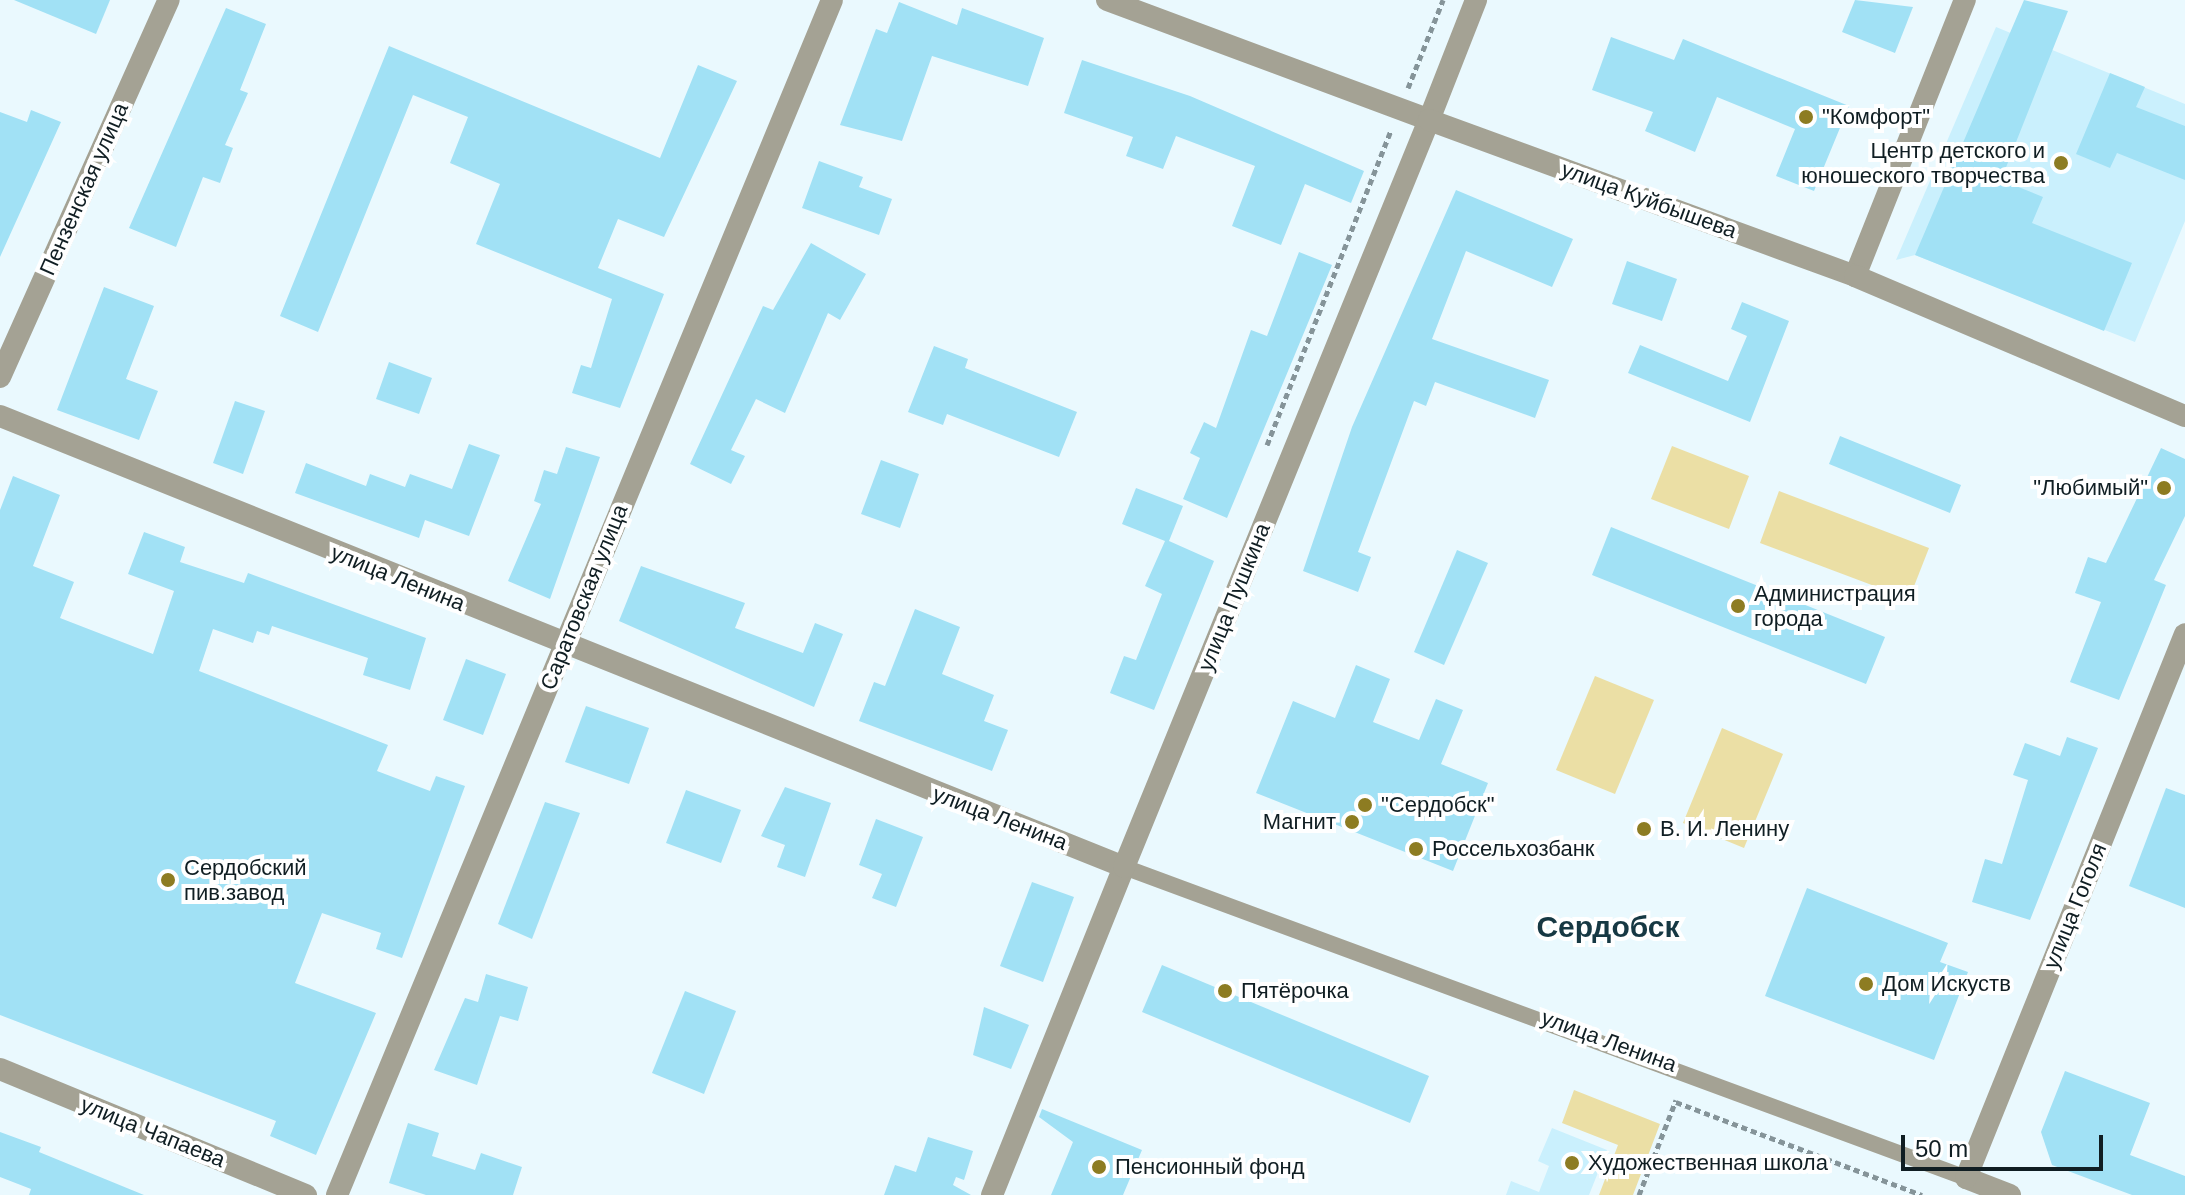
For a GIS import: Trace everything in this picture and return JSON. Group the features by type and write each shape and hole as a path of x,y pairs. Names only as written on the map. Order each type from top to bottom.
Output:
{"street":[{"name":"Пензенская улица","path":"0,377 169,0"},
{"name":"Саратовская улица","path":"337,1195 832,0"},
{"name":"улица Куйбышева","path":"1107,0 1855,276 2185,416"},
{"name":"улица Пушкина","path":"992,1195 1476,0"},
{"path":"1855,276 1965,0"},
{"name":"улица Ленина","path":"0,416 564,646 1124,867 1688,1069 2010,1195"},
{"name":"улица Гоголя","path":"1966,1178 2185,634"},
{"name":"улица Чапаева","path":"0,1069 306,1195"}],"path":[{"path":"1399,110 1443,0"},
{"path":"1639,1195 1688,1069"},
{"path":"1676,1102 1922,1195"}],"shaded area":[{"name":"Центр детского и юношеского творчества","path":"1996,27 2185,104 2185,221 2135,342 1915,255 1896,260"},
{"path":"1672,446 1749,476 1729,529 1651,499"},
{"path":"1779,491 1929,548 1909,599 1760,543"},
{"path":"1595,676 1654,700 1615,794 1556,770"},
{"path":"1722,728 1783,754 1744,848 1683,823"},
{"path":"1574,1090 1660,1124 1633,1195 1599,1195 1618,1145 1562,1123"},
{"name":"Художественная школа","path":"1552,1128 1607,1150 1589,1195 1506,1195 1511,1181 1539,1192 1549,1166 1538,1161"}],"building":[{"path":"14,0 110,0 96,34"},
{"path":"1855,0 1913,7 1895,53 1842,32"},
{"path":"2024,0 2068,11 2001,180 2043,197 2032,223 2132,263 2104,331 1915,255"},
{"path":"899,2 957,25 962,8 1044,38 1028,86 932,56 902,141 840,125 876,29 887,33"},
{"path":"226,8 266,24 240,90 248,93 225,145 233,148 220,183 203,177 176,247 129,228"},
{"name":"\"Комфорт\"","path":"1611,37 1674,60 1683,39 1849,106 1814,191 1776,176 1795,129 1717,97 1695,152 1645,131 1653,112 1592,90"},
{"path":"389,46 660,158 698,65 737,81 664,237 618,219 598,268 664,294 620,408 572,393 581,365 591,368 612,299 476,244 500,184 450,163 468,117 413,95 318,332 280,316"},
{"path":"1082,60 1190,96 1364,171 1351,203 1305,184 1281,245 1232,226 1255,166 1176,136 1163,169 1126,156 1133,137 1064,113"},
{"path":"2110,73 2145,87 2136,107 2185,126 2185,180 2117,153 2110,168 2076,154"},
{"path":"31,110 61,122 0,257 0,112 27,122"},
{"path":"819,161 863,177 859,187 892,199 879,235 802,208"},
{"path":"1456,190 1573,239 1552,287 1466,251 1432,339 1549,380 1535,418 1435,382 1426,406 1414,401 1358,552 1371,557 1358,592 1303,571 1352,427"},
{"path":"811,243 866,274 840,320 828,313 785,413 756,399 731,450 745,456 731,484 690,464 763,306 773,310"},
{"path":"1299,252 1332,265 1227,518 1183,499 1200,458 1190,453 1204,422 1216,428 1251,330 1267,336"},
{"path":"1627,261 1677,279 1662,321 1612,304"},
{"path":"104,287 154,306 126,379 158,391 139,440 57,410"},
{"path":"1742,302 1789,321 1750,422 1628,373 1640,345 1728,381 1747,336 1731,329"},
{"path":"934,346 968,359 965,368 1077,412 1059,457 947,414 943,425 908,412"},
{"path":"389,362 432,378 419,414 376,399"},
{"path":"235,401 265,411 243,474 213,463"},
{"path":"1840,436 1961,485 1950,513 1829,464"},
{"path":"469,444 500,455 469,536 425,520 419,538 295,493 306,463 366,486 370,474 405,487 410,474 452,489"},
{"path":"566,447 600,457 550,599 508,581 541,504 534,501 544,470 557,474"},
{"path":"2161,448 2185,459 2185,516 2154,580 2166,585 2119,700 2070,682 2101,602 2075,593 2088,557 2106,563"},
{"path":"881,460 919,474 900,528 861,514"},
{"name":"Сердобский пив.завод","path":"13,476 60,495 33,566 74,582 60,618 153,654 174,591 128,574 144,532 185,547 180,562 244,583 248,573 426,638 410,690 363,675 368,658 272,626 269,635 257,631 253,643 213,629 199,671 388,745 377,771 430,791 436,776 465,786 402,958 376,949 381,933 322,913 295,983 376,1013 316,1155 270,1136 276,1121 0,1015 0,510"},
{"path":"1136,488 1183,506 1169,541 1214,561 1154,710 1110,693 1124,656 1136,660 1162,594 1145,586 1165,541 1122,524"},
{"name":"Администрация города","path":"1611,527 1885,637 1866,684 1592,575"},
{"path":"1457,550 1488,563 1444,665 1414,652"},
{"path":"641,566 745,603 735,628 803,653 815,623 843,634 814,707 619,621"},
{"path":"915,609 960,627 942,674 994,695 984,721 1008,730 992,771 859,721 874,682 885,686"},
{"path":"466,659 506,674 483,735 443,720"},
{"path":"1356,665 1390,679 1373,722 1419,740 1436,699 1463,710 1441,764 1488,783 1453,871 1256,793 1293,701 1335,718"},
{"path":"586,706 649,728 629,784 565,762"},
{"path":"2067,737 2098,748 2030,920 1972,902 1985,859 2002,864 2028,780 2013,775 2025,743 2060,756"},
{"path":"785,787 831,803 805,877 777,867 785,845 761,836"},
{"path":"2166,788 2185,795 2185,908 2129,886"},
{"path":"686,790 741,810 721,863 666,843"},
{"path":"545,802 580,813 532,939 498,924"},
{"path":"876,819 923,837 896,907 872,898 882,874 859,865"},
{"path":"1032,882 1074,897 1043,982 1000,966"},
{"name":"Дом Искуств","path":"1807,888 1948,943 1940,962 1968,972 1934,1060 1765,996"},
{"path":"1162,965 1429,1076 1410,1123 1142,1012"},
{"path":"486,974 528,987 518,1021 500,1016 477,1085 434,1070 465,998 478,1002"},
{"path":"685,991 736,1011 704,1094 652,1073"},
{"path":"984,1007 1029,1025 1011,1069 973,1055"},
{"path":"2065,1071 2150,1103 2130,1155 2185,1176 2185,1195 2132,1195 2052,1165 2041,1132"},
{"name":"Пенсионный фонд","path":"1042,1109 1142,1150 1123,1195 1051,1195 1073,1142 1039,1117"},
{"path":"408,1123 439,1133 432,1156 475,1170 481,1153 522,1167 513,1195 426,1195 389,1183"},
{"path":"0,1132 41,1147 39,1152 144,1195 29,1195 31,1189 0,1177"},
{"path":"928,1137 973,1151 964,1180 956,1177 953,1185 971,1195 884,1195 895,1165 916,1172"}],"place":[{"name":"\"Комфорт\"","path":"1806,117"},
{"name":"Центр детского и юношеского творчества","path":"2061,163"},
{"name":"\"Любимый\"","path":"2164,488"},
{"name":"Администрация города","path":"1738,606"},
{"name":"\"Сердобск\"","path":"1365,805"},
{"name":"Магнит","path":"1352,822"},
{"name":"В. И. Ленину","path":"1644,829"},
{"name":"Россельхозбанк","path":"1416,849"},
{"name":"Сердобский пив.завод","path":"168,880"},
{"name":"Дом Искуств","path":"1866,984"},
{"name":"Пятёрочка","path":"1225,991"},
{"name":"Художественная школа","path":"1572,1163"},
{"name":"Пенсионный фонд","path":"1099,1167"}],"district":[{"name":"Сердобск","path":"1608,927"}]}
